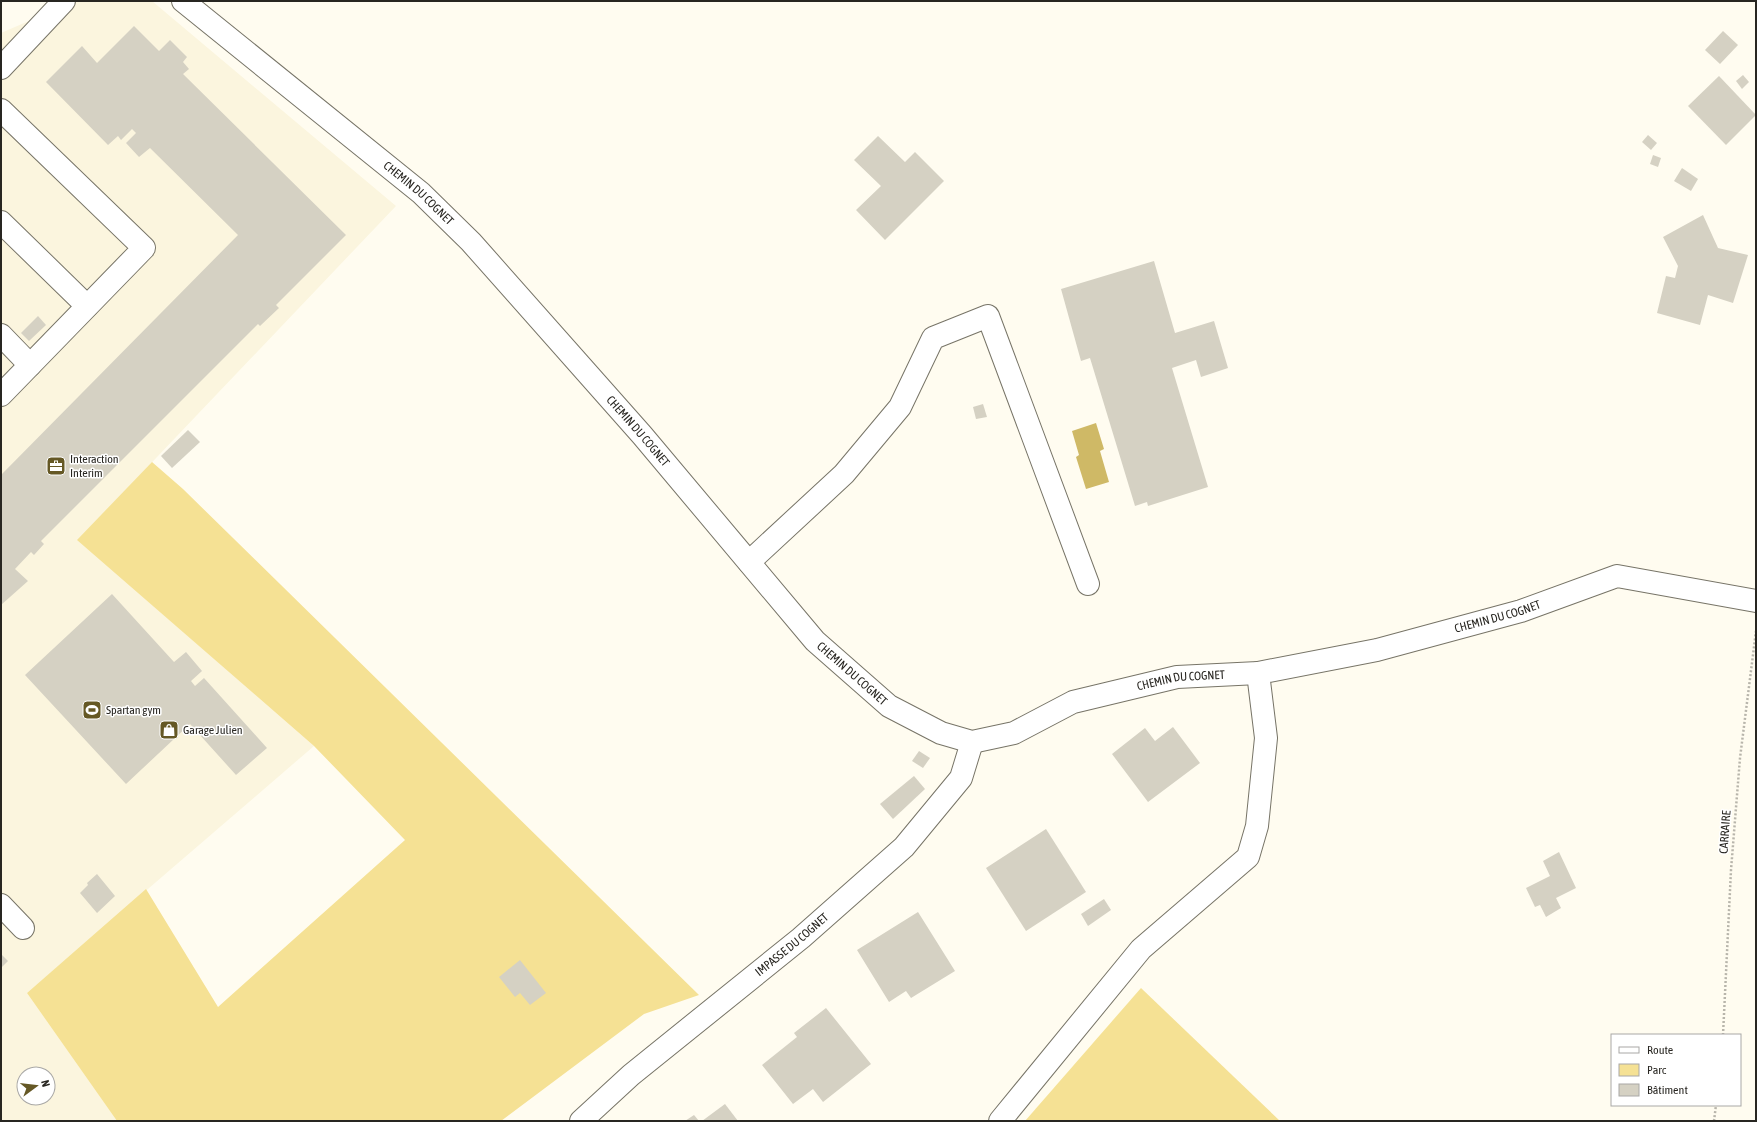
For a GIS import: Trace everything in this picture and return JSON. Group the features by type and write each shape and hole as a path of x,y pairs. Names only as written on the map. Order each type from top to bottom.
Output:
{"street":[{"path":"1,68 64,1"},
{"name":"CHEMIN DU COGNET","path":"183,1 422,192 471,242 632,423 815,641 889,706 941,733 972,742 1014,733 1073,702 1170,678 1258,673 1377,650 1521,611 1617,576 1756,601"},
{"path":"1,110 144,248 1,395"},
{"path":"1,222 87,306"},
{"path":"749,562 844,474 900,406 933,338 988,316 1088,584"},
{"path":"1,335 30,365"},
{"path":"1000,1121 1140,949 1248,857 1257,826 1266,738 1258,673"},
{"name":"IMPASSE DU COGNET","path":"581,1121 631,1075 801,938 904,846 961,778 972,742"},
{"path":"1,905 23,928"}],"path":[{"name":"CARRAIRE","path":"1723,1034 1731,870 1740,758 1756,631"},
{"path":"1714,1121 1716,1106"}],"shaded area":[{"path":"75,1 152,1 396,206 78,540 314,746 27,993 117,1121 1,1121 1,33"},
{"path":"1096,423 1104,449 1100,451 1109,482 1086,489 1076,457 1079,455 1072,431"}],"green space":[{"path":"152,462 183,489 699,995 644,1014 501,1121 117,1121 27,993 146,889 218,1007 405,840 314,746 77,540"},
{"path":"1141,988 1280,1121 1025,1121"}],"building":[{"path":"134,26 159,51 170,40 187,57 183,62 189,69 183,74 346,235 276,305 279,308 260,326 258,324 41,541 44,544 34,555 31,552 15,569 28,581 1,605 1,475 238,235 150,148 139,157 126,143 136,133 132,129 121,140 118,136 108,145 46,82 82,46 97,63"},
{"path":"1723,31 1738,45 1720,64 1705,50"},
{"path":"1743,75 1749,82 1742,89 1736,81"},
{"path":"1719,76 1756,115 1726,145 1688,106"},
{"path":"1648,135 1657,143 1651,150 1642,142"},
{"path":"878,136 905,162 915,152 944,181 885,240 856,210 881,186 854,160"},
{"path":"1653,155 1661,158 1658,167 1650,164"},
{"path":"1682,168 1698,179 1691,191 1674,181"},
{"path":"1703,215 1718,248 1748,255 1733,303 1708,295 1700,325 1657,313 1666,276 1675,278 1678,266 1663,237"},
{"path":"1154,261 1175,333 1214,321 1228,368 1201,377 1196,360 1172,368 1208,487 1148,506 1147,502 1135,506 1090,358 1081,361 1061,289"},
{"path":"38,316 46,325 29,341 21,333"},
{"path":"983,404 987,417 976,419 973,407"},
{"path":"188,430 200,442 172,468 161,456"},
{"path":"112,594 174,662 186,652 202,671 191,681 195,686 204,678 267,748 236,775 190,724 126,784 25,675"},
{"path":"1173,727 1200,763 1148,802 1112,754 1145,728 1155,741"},
{"path":"919,751 930,758 923,768 912,761"},
{"path":"914,776 925,789 893,819 880,804"},
{"path":"1046,829 1086,892 1026,931 986,868"},
{"path":"1559,852 1576,888 1556,898 1561,908 1546,917 1540,905 1535,907 1526,888 1550,876 1543,861"},
{"path":"97,874 115,896 97,913 80,893 88,885 87,883"},
{"path":"1104,899 1111,910 1088,926 1081,914"},
{"path":"918,912 955,971 911,998 906,991 889,1002 857,950"},
{"path":"1,954 8,961 1,968"},
{"path":"520,960 546,993 530,1005 520,993 515,997 499,977"},
{"path":"826,1008 871,1064 823,1102 813,1089 793,1104 762,1065 797,1037 794,1033"},
{"path":"725,1104 738,1121 702,1121"},
{"path":"694,1115 699,1121 685,1121"}],"place":[{"name":"Interaction Interim","path":"56,466"},
{"name":"Spartan gym","path":"92,710"},
{"name":"Garage Julien","path":"169,730"}]}
